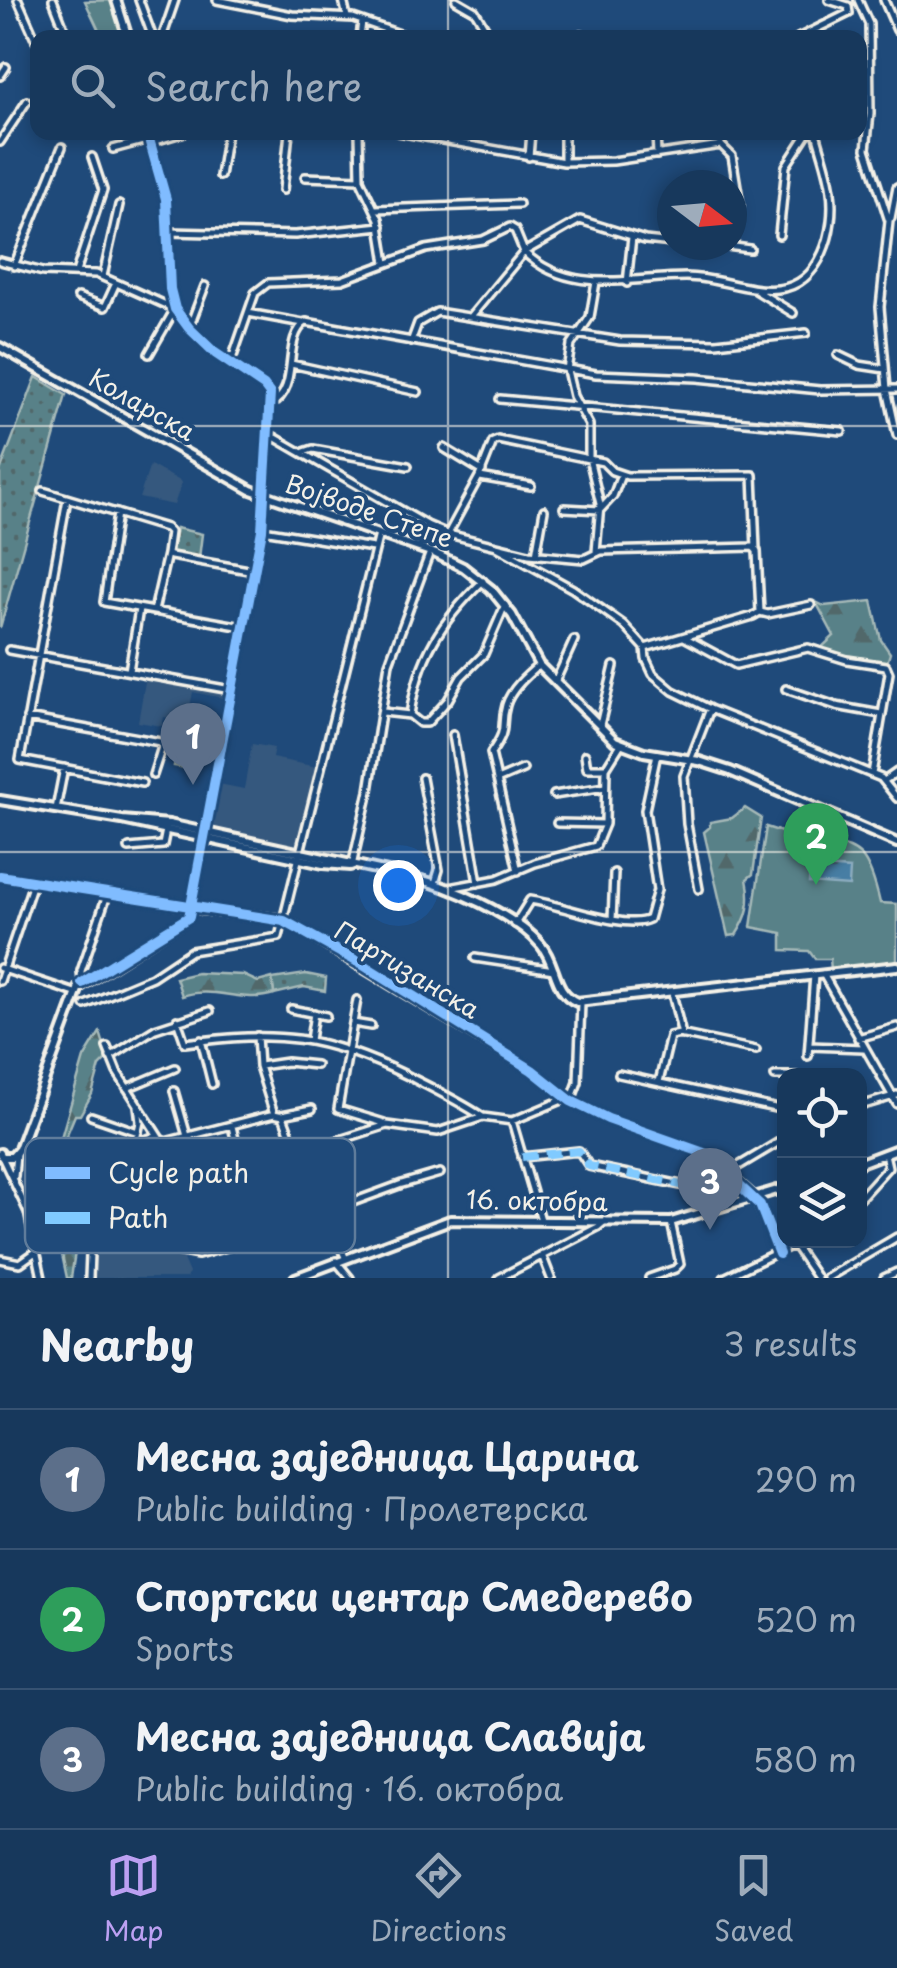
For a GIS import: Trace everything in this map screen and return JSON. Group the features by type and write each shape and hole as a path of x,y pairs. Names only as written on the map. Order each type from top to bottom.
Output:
{"street":[{"path":"18,0 31,30"},
{"path":"54,0 65,30"},
{"path":"116,0 125,30"},
{"path":"139,0 150,30"},
{"path":"165,30 174,0"},
{"path":"217,0 292,15 347,18 388,30"},
{"path":"343,0 347,18"},
{"path":"456,0 472,7 486,30"},
{"path":"815,30 850,14 848,6 829,0"},
{"path":"858,0 869,24 867,44"},
{"path":"884,0 897,30"},
{"path":"361,30 362,21"},
{"path":"0,76 6,68"},
{"path":"867,94 870,114 866,149 890,221"},
{"path":"0,142 27,101"},
{"path":"113,149 143,140"},
{"path":"13,1178 16,1154 75,993 82,983 186,921 192,908 262,530 270,394 189,328 175,309 170,288 164,186 151,140"},
{"path":"220,176 226,140"},
{"path":"282,190 288,140"},
{"path":"358,140 360,179 381,226 386,263"},
{"path":"440,140 564,162 613,161 721,145"},
{"path":"530,157 531,140"},
{"path":"564,140 564,162"},
{"path":"657,140 658,155"},
{"path":"721,140 732,156 733,170"},
{"path":"779,235 786,166 803,140"},
{"path":"230,364 255,293 268,283 342,280 438,246 482,240 510,227 524,252 560,272 596,282 688,277 752,288 790,287 811,272 822,255 832,205 818,140"},
{"path":"14,266 62,147"},
{"path":"76,272 103,190 92,157"},
{"path":"305,177 360,179"},
{"path":"897,187 880,307 885,369 897,435"},
{"path":"375,209 519,204"},
{"path":"103,276 119,206"},
{"path":"472,316 524,252 580,220 657,241"},
{"path":"168,232 295,234 381,226"},
{"path":"627,283 632,237"},
{"path":"0,261 43,272 103,276 175,309"},
{"path":"596,282 590,317 568,350 567,370 573,396 590,431 589,458 600,510 596,552"},
{"path":"78,297 104,307 116,283"},
{"path":"189,328 206,286"},
{"path":"752,288 793,312"},
{"path":"148,354 175,309"},
{"path":"248,312 567,370 800,389 897,389"},
{"path":"411,342 418,323 431,314 472,316 620,341 716,342 806,334"},
{"path":"271,404 278,401 285,389 303,323"},
{"name":"Коларска","path":"0,347 266,496"},
{"path":"838,355 859,365 885,369"},
{"path":"291,364 418,392"},
{"path":"270,394 285,389"},
{"path":"500,400 842,432"},
{"path":"269,434 428,525 496,546 536,555 584,559 596,552 756,549"},
{"path":"448,534 481,474 493,442 498,440 605,462 621,474 753,475 760,612"},
{"path":"444,448 481,474 531,486"},
{"path":"304,452 313,449 408,466"},
{"path":"600,510 613,496 621,474"},
{"path":"43,491 168,529 168,554 154,611"},
{"name":"Војводе Степе","path":"266,496 430,552 483,581 505,605 539,665 599,728 621,744 736,773 897,843"},
{"path":"67,499 20,760 142,783"},
{"path":"564,508 600,510"},
{"path":"536,555 544,510"},
{"path":"117,513 103,601 244,627"},
{"path":"419,548 428,525"},
{"name":"Војводе Степе","path":"262,530 373,548"},
{"path":"85,1005 152,977 191,951 279,937 379,534"},
{"path":"496,546 596,603 631,630 645,648 648,664 658,680 710,710 872,774 884,781 897,798"},
{"path":"352,866 390,662 430,552"},
{"path":"168,554 254,571"},
{"path":"410,715 437,632 483,581"},
{"path":"383,712 410,715 420,723 432,719 461,677 484,654 505,605"},
{"path":"645,648 760,612 768,614 811,605"},
{"path":"129,672 140,610"},
{"path":"684,637 736,665 808,648 887,667 872,774"},
{"path":"554,682 574,640"},
{"path":"9,650 231,690"},
{"path":"518,871 492,752 504,734 507,703 539,665"},
{"path":"599,728 614,666"},
{"path":"786,688 824,702 881,714"},
{"path":"699,888 684,798 688,759 710,710"},
{"path":"27,718 160,742 153,775"},
{"path":"453,735 478,883 469,899"},
{"path":"447,888 478,883 598,844 605,824 606,768 621,744"},
{"path":"515,924 530,900 612,920 644,922 656,902 655,868 645,810 656,754"},
{"path":"585,755 588,768 606,768"},
{"path":"56,810 64,768"},
{"path":"497,780 523,770"},
{"path":"884,781 897,772"},
{"path":"422,778 438,870 435,884"},
{"path":"554,795 606,787"},
{"path":"0,800 204,836 447,888 515,924 542,946 563,994 581,1003 897,966"},
{"path":"122,820 163,823 204,836"},
{"path":"557,823 605,824"},
{"path":"130,848 163,845 166,830"},
{"path":"612,920 614,872"},
{"name":"Партизанска","path":"0,876 284,921 523,1064 569,1100 698,1150 754,1198"},
{"path":"0,981 34,883"},
{"path":"82,983 82,971 107,895"},
{"path":"475,958 554,970"},
{"path":"2,969 75,993"},
{"path":"819,974 896,1099 867,1105"},
{"path":"808,1056 819,974"},
{"path":"672,993 682,1035"},
{"path":"357,1000 338,1109 387,1125 444,1132 483,1116"},
{"path":"177,1020 184,1043 257,1036 348,1048 483,1116 512,1121 569,1100 578,1082 581,1003"},
{"path":"291,1009 326,1016"},
{"path":"110,1057 138,1037 210,1011"},
{"path":"310,1040 314,1013"},
{"path":"353,1022 371,1026"},
{"path":"858,1038 897,1028"},
{"path":"659,1082 669,1037 682,1035 756,1050"},
{"path":"257,1036 259,1066 291,1138"},
{"path":"201,1040 212,1084"},
{"path":"810,1046 864,1048"},
{"path":"107,1047 127,1088 161,1138"},
{"path":"259,1066 287,1062 316,1065"},
{"path":"127,1088 175,1068"},
{"path":"619,1074 777,1108"},
{"path":"174,1091 189,1137"},
{"path":"137,1103 137,1138"},
{"path":"184,1138 312,1109"},
{"path":"91,1116 138,1132"},
{"path":"512,1121 541,1220"},
{"path":"347,1138 387,1125"},
{"path":"232,1126 235,1138"},
{"path":"152,1138 158,1135"},
{"path":"727,1173 777,1143"},
{"path":"867,1161 897,1150"},
{"path":"522,1157 579,1151 589,1166 686,1186 704,1182 720,1166"},
{"path":"16,1154 1,1155 25,1206"},
{"path":"867,1191 888,1167 885,1154"},
{"path":"355,1200 440,1173"},
{"name":"16. октобра","path":"295,1278 450,1220 671,1222 777,1190"},
{"path":"754,1198 779,1254"},
{"path":"499,1278 605,1221"},
{"path":"649,1278 680,1264 671,1222"},
{"path":"828,1278 897,1237"},
{"path":"724,1278 791,1248"},
{"path":"796,1248 817,1278"},
{"path":"0,1259 20,1263 35,1253"},
{"path":"37,1253 42,1278"},
{"path":"89,1278 90,1253"},
{"path":"342,1253 344,1257"},
{"path":"542,1255 552,1278"},
{"path":"336,1261 350,1278"},
{"path":"884,1278 897,1272"}],"shaded area":[{"path":"150,465 182,482 174,505 139,498"},
{"path":"146,676 225,690 223,698 193,692 187,722 164,717 162,726 138,722"},
{"path":"252,744 274,748 272,758 317,767 299,845 211,830 219,784 244,789"},
{"path":"96,1253 176,1253 182,1257 189,1273 187,1278 92,1278"}],"green space":[{"path":"112,0 121,30 99,30 85,1"},
{"path":"36,377 66,395 0,628 0,471"},
{"path":"176,528 202,534 199,558 172,552"},
{"path":"872,601 881,640 890,653 887,663 842,656 821,648 834,636 816,602 824,606"},
{"path":"171,718 200,728 192,769 174,766 180,732 176,742 165,739"},
{"path":"745,808 761,818 753,874 747,879 746,915 736,935 728,936 704,832 710,822 732,818"},
{"path":"766,827 791,835 794,831 860,855 874,880 880,903 897,904 897,962 831,970 830,959 815,959 809,951 782,950 782,933 751,927"},
{"path":"197,973 243,975 258,982 272,978 274,994 250,997 205,992 182,996 176,978"},
{"path":"306,974 326,978 325,991 304,987 274,994 272,979"},
{"path":"100,1032 108,1058 100,1066 92,1094 80,1115 75,1115 65,1138 61,1138 84,1058"},
{"path":"62,1253 75,1253 71,1278 67,1278"}],"water":[{"path":"810,866 850,869 849,886 809,883"}],"marked path":[{"path":"522,1157 579,1151 589,1166 686,1186 704,1182 720,1167"}],"cycle path":[{"path":"82,983 189,917 262,530 270,394 215,353 175,309 170,289 166,199 149,140"},
{"path":"0,876 284,921 360,963 532,1070 571,1101 608,1119 704,1153 760,1205 779,1254"}],"place":[{"name":"Месна заједница Царина","path":"193,785"},
{"name":"Спортски центар Смедерево","path":"816,885"},
{"name":"Месна заједница Славија","path":"710,1230"}]}
